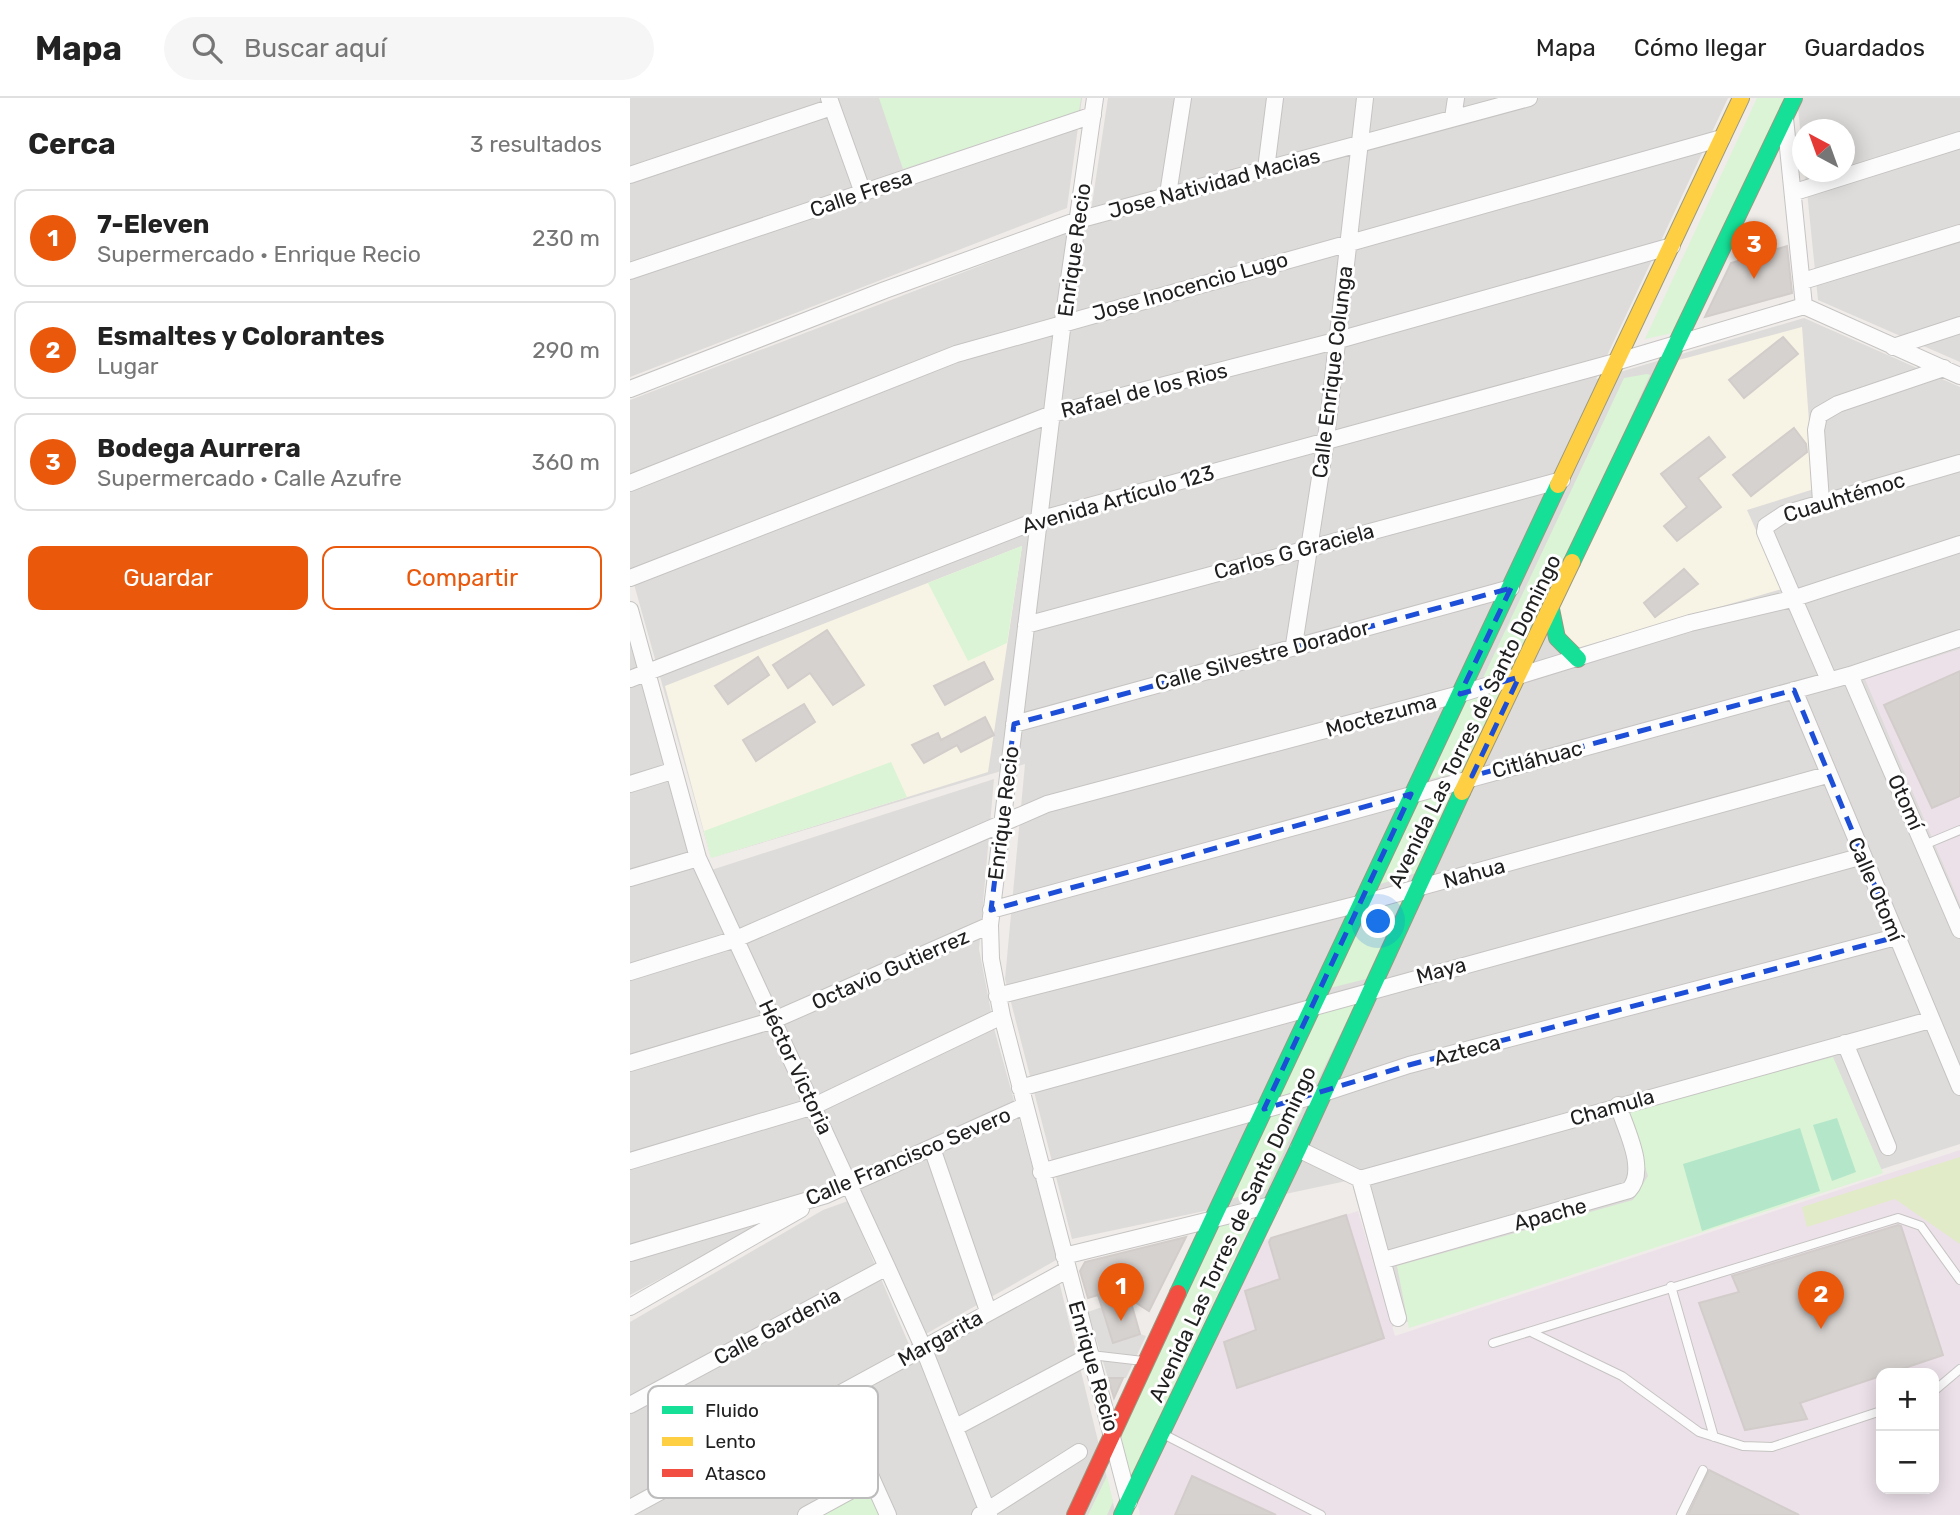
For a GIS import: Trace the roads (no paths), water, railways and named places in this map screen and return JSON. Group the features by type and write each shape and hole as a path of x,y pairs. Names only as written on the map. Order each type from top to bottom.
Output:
{"street":[{"name":"Enrique Recio","path":"1095,98 1063,321 991,918 997,996 1065,1263 1113,1433 1128,1510"},
{"path":"1168,194 1183,98"},
{"path":"1265,169 1275,98"},
{"name":"Calle Enrique Colunga","path":"1294,645 1326,439 1335,341 1365,98"},
{"path":"1453,118 1456,98"},
{"name":"Jose Natividad Macias","path":"630,389 885,290 1078,220 1529,98"},
{"name":"Avenida Las Torres de Santo Domingo","path":"1074,1515 1359,904 1619,361 1741,98"},
{"name":"Avenida Las Torres de Santo Domingo","path":"1128,1510 1161,1433 1324,1093 1416,888 1796,99"},
{"path":"630,175 830,102 863,193"},
{"name":"Calle Fresa","path":"630,271 1093,115"},
{"path":"1785,118 1795,192 1804,306 1960,376"},
{"name":"Jose Inocencio Lugo","path":"630,482 956,354 1063,321 1723,138"},
{"path":"1795,192 1960,140"},
{"path":"1803,281 1960,233"},
{"name":"Rafael de los Rios","path":"630,578 1052,414 1335,341 1672,246"},
{"name":"Avenida Artículo 123","path":"630,679 1038,520 1326,439 1619,361 1804,306"},
{"path":"1893,347 1960,325"},
{"path":"1821,502 1816,430 1819,415 1838,404 1944,368"},
{"name":"Cuauhtémoc","path":"1792,599 1765,532 1766,526 1784,513 1960,463"},
{"name":"Carlos G Graciela","path":"1026,625 1562,480"},
{"name":"Moctezuma","path":"630,972 736,939 1002,822 1073,796 1460,694 1690,623 1792,599 1960,544"},
{"name":"Calle Silvestre Dorador","path":"1014,724 1294,645 1511,588"},
{"path":"1792,599 1829,680"},
{"path":"1551,609 1556,639 1565,651 1578,659"},
{"name":"Héctor Victoria","path":"630,610 698,858 923,1347 956,1427 985,1513"},
{"name":"Citláhuac","path":"991,918 1472,776 1850,675 1960,638"},
{"name":"Otomí","path":"1850,675 1960,930"},
{"name":"Calle Otomí","path":"1794,690 1827,775 1960,1087"},
{"path":"630,784 673,771"},
{"name":"Nahua","path":"997,996 1359,904 1827,775"},
{"name":"Maya","path":"1020,1088 1863,856"},
{"path":"630,878 698,858"},
{"name":"Octavio Gutierrez","path":"630,1062 774,1020 991,918"},
{"name":"Azteca","path":"1041,1172 1324,1093 1409,1065 1896,937"},
{"path":"630,1161 814,1106 1002,1016"},
{"name":"Chamula","path":"1360,1179 1930,1020"},
{"path":"1845,1042 1888,1147"},
{"name":"Apache","path":"1384,1260 1629,1190 1635,1182 1637,1171 1618,1105"},
{"name":"Calle Francisco Severo","path":"630,1253 825,1195 1024,1106"},
{"path":"932,1148 988,1311"},
{"path":"1298,1149 1360,1179 1398,1318"},
{"path":"630,1307 825,1195"},
{"name":"Margarita","path":"854,1386 988,1311 1065,1263 1213,1217 1271,1205"},
{"name":"Calle Gardenia","path":"665,1386 887,1266"},
{"path":"956,1427 1091,1355"},
{"name":"Calle Gardenia","path":"630,1405 648,1395"},
{"path":"985,1513 1079,1452"},
{"path":"878,1492 888,1515"},
{"name":"Margarita","path":"630,1508 648,1498"},
{"path":"806,1515 837,1498"}],"lane":[{"path":"1924,845 1960,830"},
{"path":"1493,1343 1533,1333 1671,1286 1898,1218 1921,1226 1960,1280"},
{"path":"1671,1286 1714,1437"},
{"path":"1533,1333 1622,1376 1688,1425 1744,1447 1772,1447 1876,1412"},
{"path":"1091,1355 1146,1362"},
{"path":"1939,1387 1960,1369"},
{"path":"1161,1433 1321,1515"},
{"path":"1681,1515 1703,1469"}],"place":[{"name":"Bodega Aurrera","path":"1754,279"},
{"name":"7-Eleven","path":"1121,1321"},
{"name":"Esmaltes y Colorantes","path":"1821,1329"}]}
